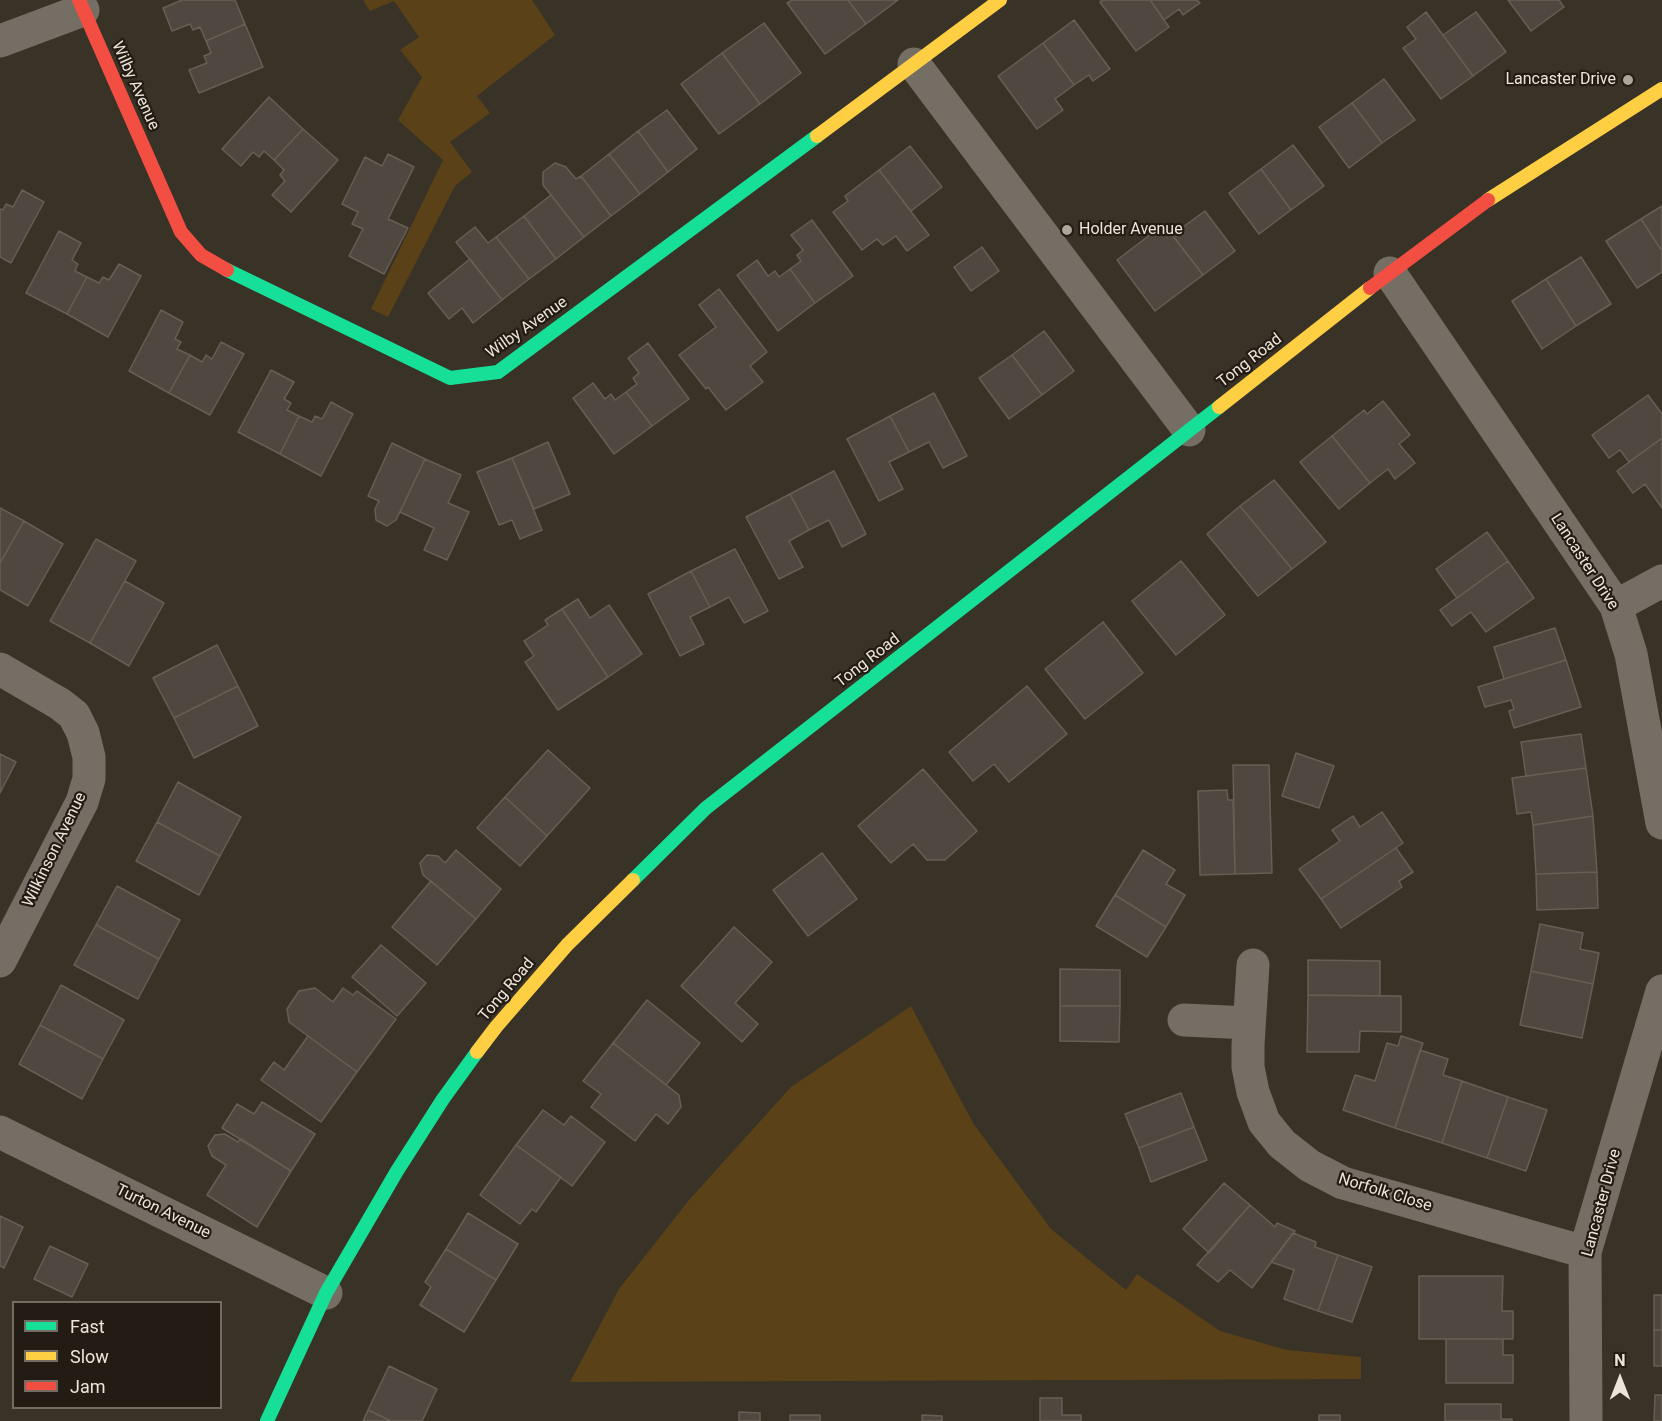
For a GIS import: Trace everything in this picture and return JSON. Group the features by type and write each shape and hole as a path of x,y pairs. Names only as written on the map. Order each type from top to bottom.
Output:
{"street":[{"name":"Wilby Avenue","path":"81,5 181,232 201,255 228,271 450,378 498,372 1000,0"},
{"path":"0,41 81,5"},
{"path":"914,64 1189,430"},
{"name":"Tong Road","path":"267,1421 326,1293 397,1171 443,1099 496,1027 567,945 706,808 1390,273 1487,201 1662,90"},
{"name":"Lancaster Drive","path":"1390,273 1616,606 1631,654 1662,823"},
{"path":"1616,606 1662,580"},
{"name":"Wilkinson Avenue","path":"0,669 60,704 74,715 83,733 89,757 89,779 82,802 0,961"},
{"name":"Norfolk Close","path":"1253,965 1248,1066 1253,1092 1264,1122 1282,1144 1310,1166 1343,1183 1586,1252"},
{"name":"Lancaster Drive","path":"1586,1421 1586,1252 1662,991"},
{"path":"1184,1020 1249,1023"},
{"name":"Turton Avenue","path":"0,1132 326,1293"}],"shaded area":[{"path":"363,0 532,0 555,35 477,96 490,113 450,142 472,172 455,186 388,317 371,309 443,160 398,120 422,77 400,50 419,37 394,1 370,11"},
{"path":"911,1006 973,1123 1051,1229 1126,1290 1137,1274 1220,1331 1287,1350 1361,1357 1361,1379 570,1382 619,1289 689,1200 791,1087"}],"building":[{"path":"182,0 235,0 245,24 206,41 200,27 193,30 190,24 172,31 163,8"},
{"path":"792,0 848,0 866,24 825,54 787,3"},
{"path":"848,0 898,0 866,24"},
{"path":"1102,0 1150,0 1169,27 1136,51 1100,2"},
{"path":"1150,0 1197,0 1200,3 1183,15 1179,9 1164,20"},
{"path":"1508,0 1559,0 1564,7 1531,31"},
{"path":"1426,12 1473,76 1441,99 1403,48 1416,39 1407,27"},
{"path":"1476,12 1506,52 1473,76 1443,35"},
{"path":"1074,20 1110,69 1093,81 1089,75 1074,85 1043,43"},
{"path":"764,23 801,73 760,104 722,53"},
{"path":"245,24 263,67 199,93 189,70 207,63 204,56 211,53 206,41"},
{"path":"1043,43 1074,85 1055,99 1063,110 1037,129 998,76"},
{"path":"722,53 760,104 719,134 681,84"},
{"path":"1384,79 1415,120 1382,143 1352,103"},
{"path":"269,97 303,129 274,160 264,151 259,157 253,152 241,166 222,149"},
{"path":"1352,103 1382,143 1349,168 1319,127"},
{"path":"667,110 697,149 668,172 638,131"},
{"path":"303,129 338,160 291,212 272,195 285,181 280,175 284,170 274,160"},
{"path":"638,131 668,172 640,194 609,154"},
{"path":"1293,145 1324,186 1291,210 1261,169"},
{"path":"910,146 942,187 911,211 879,170"},
{"path":"388,154 414,167 388,219 408,228 384,274 349,256 363,229 352,224 358,212 342,204 365,157 382,166"},
{"path":"609,154 640,194 611,216 581,176"},
{"path":"555,163 566,167 576,179 581,176 611,216 584,237 543,185 543,172"},
{"path":"1261,169 1291,210 1259,234 1229,193"},
{"path":"879,170 929,235 907,251 896,236 883,245 877,239 862,250 833,212 848,201 845,196"},
{"path":"22,190 44,202 11,263 0,257 0,209 3,210 6,204 13,207"},
{"path":"551,195 584,237 556,259 524,216"},
{"path":"1662,206 1662,251 1641,219"},
{"path":"1205,211 1235,251 1203,275 1172,235"},
{"path":"524,216 556,259 529,279 496,237"},
{"path":"1641,219 1662,251 1662,272 1637,288 1606,241"},
{"path":"812,220 853,276 815,303 790,269 801,261 797,255 803,250 791,235"},
{"path":"1164,224 1203,275 1155,311 1117,260"},
{"path":"475,227 488,243 496,237 529,279 502,300 456,242"},
{"path":"59,231 81,243 72,260 78,264 75,271 87,277 67,314 26,293"},
{"path":"982,247 999,271 971,291 954,267"},
{"path":"1581,257 1611,304 1576,326 1546,279"},
{"path":"470,259 502,300 473,323 462,308 449,319 428,293"},
{"path":"757,260 768,276 775,271 779,277 790,269 815,303 778,331 737,275"},
{"path":"119,264 141,276 108,337 67,314 87,277 99,283 103,277 109,280"},
{"path":"1546,279 1576,326 1542,349 1512,301"},
{"path":"719,289 767,352 750,366 763,382 726,410 679,355 716,327 699,305"},
{"path":"161,310 183,322 175,339 181,342 177,349 190,355 169,393 129,371"},
{"path":"1044,331 1074,371 1042,395 1012,355"},
{"path":"221,342 244,354 210,415 169,393 190,355 202,362 206,355 212,359"},
{"path":"648,343 689,399 652,426 626,392 637,384 633,378 639,373 628,358"},
{"path":"1012,355 1042,395 1009,419 979,378"},
{"path":"271,370 294,382 284,399 291,403 287,410 299,416 280,454 238,432"},
{"path":"593,383 605,399 611,394 615,400 626,392 652,426 614,454 573,398"},
{"path":"934,393 967,456 943,468 929,442 909,452 890,416"},
{"path":"1648,395 1662,414 1662,438 1629,462 1620,450 1609,458 1592,435"},
{"path":"1383,401 1410,435 1399,444 1415,463 1395,479 1388,469 1370,483 1332,436 1364,410 1367,414"},
{"path":"331,402 353,414 321,476 280,454 299,416 312,422 315,416 322,419"},
{"path":"890,416 909,452 889,462 903,489 879,501 847,439"},
{"path":"1332,436 1370,483 1339,509 1300,462"},
{"path":"1662,438 1662,508 1645,484 1633,493 1617,471"},
{"path":"548,442 570,494 534,509 512,458"},
{"path":"392,443 425,459 396,520 387,526 376,520 375,509 379,501 368,496"},
{"path":"512,458 542,530 520,539 512,520 499,525 477,472"},
{"path":"425,459 461,475 448,503 469,512 447,560 424,550 434,528 400,512"},
{"path":"834,471 866,534 842,547 829,520 809,530 790,494"},
{"path":"1274,480 1326,542 1292,569 1240,506"},
{"path":"790,494 809,530 789,541 803,567 779,579 746,517"},
{"path":"1240,506 1292,569 1258,596 1207,534"},
{"path":"0,508 24,521 0,563"},
{"path":"24,521 63,544 28,606 0,590 0,563"},
{"path":"1487,532 1508,561 1457,598 1436,569"},
{"path":"96,539 136,561 90,643 50,621"},
{"path":"735,549 768,611 744,623 729,597 710,607 691,571"},
{"path":"1181,561 1225,615 1176,655 1132,601"},
{"path":"1508,561 1534,598 1486,632 1471,612 1452,626 1440,610"},
{"path":"691,571 710,607 690,617 704,644 680,656 648,594"},
{"path":"125,581 164,603 129,666 90,643"},
{"path":"578,599 590,618 609,605 642,654 608,677 562,609"},
{"path":"562,609 608,677 558,710 525,662 534,656 524,641 548,625 545,620"},
{"path":"1103,622 1143,673 1085,719 1045,669"},
{"path":"1555,628 1566,660 1504,679 1494,647"},
{"path":"217,645 238,686 174,718 153,678"},
{"path":"1566,660 1581,707 1514,728 1509,711 1514,709 1511,700 1485,707 1478,687"},
{"path":"238,686 258,726 194,758 174,718"},
{"path":"1027,686 1067,734 1009,782 994,764 973,781 949,752"},
{"path":"1581,734 1586,768 1526,776 1521,742"},
{"path":"548,750 590,788 547,836 505,797"},
{"path":"1296,753 1334,766 1319,808 1282,796"},
{"path":"0,754 16,762 0,793"},
{"path":"1233,765 1269,765 1272,873 1235,874"},
{"path":"1586,768 1593,816 1533,825 1531,812 1517,814 1512,778"},
{"path":"923,769 977,831 945,860 927,860 913,844 891,863 858,826"},
{"path":"178,782 241,817 220,856 157,822"},
{"path":"1227,790 1228,800 1233,800 1235,874 1200,875 1198,791"},
{"path":"505,797 547,836 520,866 477,828"},
{"path":"1382,812 1403,843 1321,899 1299,869 1340,841 1332,830 1353,816 1360,827"},
{"path":"1593,816 1597,872 1536,874 1533,825"},
{"path":"157,822 220,856 199,895 136,861"},
{"path":"1396,848 1413,872 1399,881 1402,887 1341,928 1321,899"},
{"path":"456,850 501,889 476,919 423,875 420,863 427,855 438,856 445,863"},
{"path":"1143,850 1175,870 1166,884 1185,895 1166,927 1115,895"},
{"path":"822,853 857,899 808,936 773,890"},
{"path":"1597,872 1598,908 1537,910 1536,874"},
{"path":"431,881 476,919 437,965 392,927"},
{"path":"117,886 180,920 159,959 96,925"},
{"path":"1115,895 1166,927 1147,957 1096,926"},
{"path":"1540,924 1583,933 1580,949 1599,953 1593,984 1531,971"},
{"path":"96,925 159,959 138,999 74,965"},
{"path":"734,927 772,962 735,1003 758,1024 742,1042 681,986"},
{"path":"381,945 426,983 397,1016 352,977"},
{"path":"1308,960 1380,961 1380,996 1308,995"},
{"path":"1060,969 1120,970 1120,1006 1060,1006"},
{"path":"1531,971 1593,984 1582,1038 1520,1025"},
{"path":"61,985 124,1020 103,1059 40,1025"},
{"path":"315,988 333,1002 343,988 353,995 357,991 396,1019 357,1072 289,1022 287,1009 299,991"},
{"path":"1308,995 1401,996 1401,1032 1360,1031 1359,1052 1307,1052"},
{"path":"647,1000 700,1043 666,1085 613,1043"},
{"path":"1060,1006 1120,1006 1119,1042 1060,1041"},
{"path":"40,1025 103,1059 82,1099 19,1064"},
{"path":"308,1036 357,1072 321,1122 261,1080 274,1062 284,1070"},
{"path":"1401,1036 1423,1043 1395,1128 1343,1110 1355,1075 1375,1081 1387,1043 1398,1046"},
{"path":"613,1043 679,1095 681,1107 668,1124 656,1114 635,1141 591,1107 601,1094 583,1081"},
{"path":"1420,1050 1448,1059 1443,1075 1462,1081 1442,1143 1395,1128"},
{"path":"1462,1081 1508,1097 1487,1158 1442,1143"},
{"path":"1181,1093 1194,1127 1139,1148 1125,1114"},
{"path":"1508,1097 1547,1110 1526,1171 1487,1158"},
{"path":"262,1102 315,1134 291,1171 222,1128 237,1104 254,1114"},
{"path":"543,1110 564,1125 571,1116 605,1142 572,1186 516,1145"},
{"path":"1194,1127 1207,1160 1151,1182 1139,1148"},
{"path":"225,1134 238,1142 241,1139 291,1171 257,1227 207,1195 226,1165 212,1156 208,1146 215,1135"},
{"path":"516,1145 561,1177 536,1212 532,1209 520,1224 480,1195"},
{"path":"1224,1183 1250,1205 1209,1253 1183,1229"},
{"path":"1250,1205 1275,1227 1277,1223 1295,1231 1252,1288 1230,1270 1218,1282 1197,1265"},
{"path":"468,1213 518,1244 496,1280 446,1249"},
{"path":"0,1216 23,1227 4,1268 0,1266"},
{"path":"1293,1233 1316,1242 1315,1247 1338,1255 1318,1311 1284,1299 1294,1270 1271,1262"},
{"path":"50,1246 88,1264 72,1297 34,1279"},
{"path":"446,1249 496,1280 464,1332 420,1305 431,1287 425,1282"},
{"path":"1338,1255 1372,1267 1352,1322 1318,1311"},
{"path":"1419,1276 1503,1276 1502,1311 1513,1311 1513,1339 1419,1339"},
{"path":"1654,1295 1662,1295 1662,1330 1654,1330"},
{"path":"1654,1330 1662,1330 1662,1366 1654,1366"},
{"path":"1446,1339 1503,1339 1503,1355 1513,1355 1513,1383 1446,1383"},
{"path":"389,1366 437,1389 422,1421 391,1421 368,1410"},
{"path":"1655,1395 1662,1395 1662,1421 1654,1421"},
{"path":"1040,1398 1062,1398 1062,1415 1081,1415 1081,1421 1040,1421"},
{"path":"1445,1404 1501,1404 1501,1419 1512,1419 1512,1421 1445,1421"},
{"path":"368,1410 391,1421 363,1421"},
{"path":"739,1412 760,1413 760,1421 739,1421"},
{"path":"790,1415 820,1415 820,1421 790,1421"},
{"path":"922,1415 942,1416 942,1421 922,1421"},
{"path":"1319,1415 1340,1415 1340,1421 1319,1421"}],"traffic: fast":[{"path":"227,270 450,378 498,372 817,136"},
{"path":"633,880 706,808 1219,407"},
{"path":"267,1421 326,1293 397,1171 443,1099 477,1052"}],"traffic: slow":[{"path":"817,136 1000,0"},
{"path":"1488,200 1662,89"},
{"path":"1219,407 1370,288"},
{"path":"477,1052 567,945 633,880"}],"traffic: jam":[{"path":"79,0 181,232 201,255 227,270"},
{"path":"1370,288 1488,200"}],"place":[{"name":"Lancaster Drive","path":"1628,80"},
{"name":"Holder Avenue","path":"1067,230"}]}
